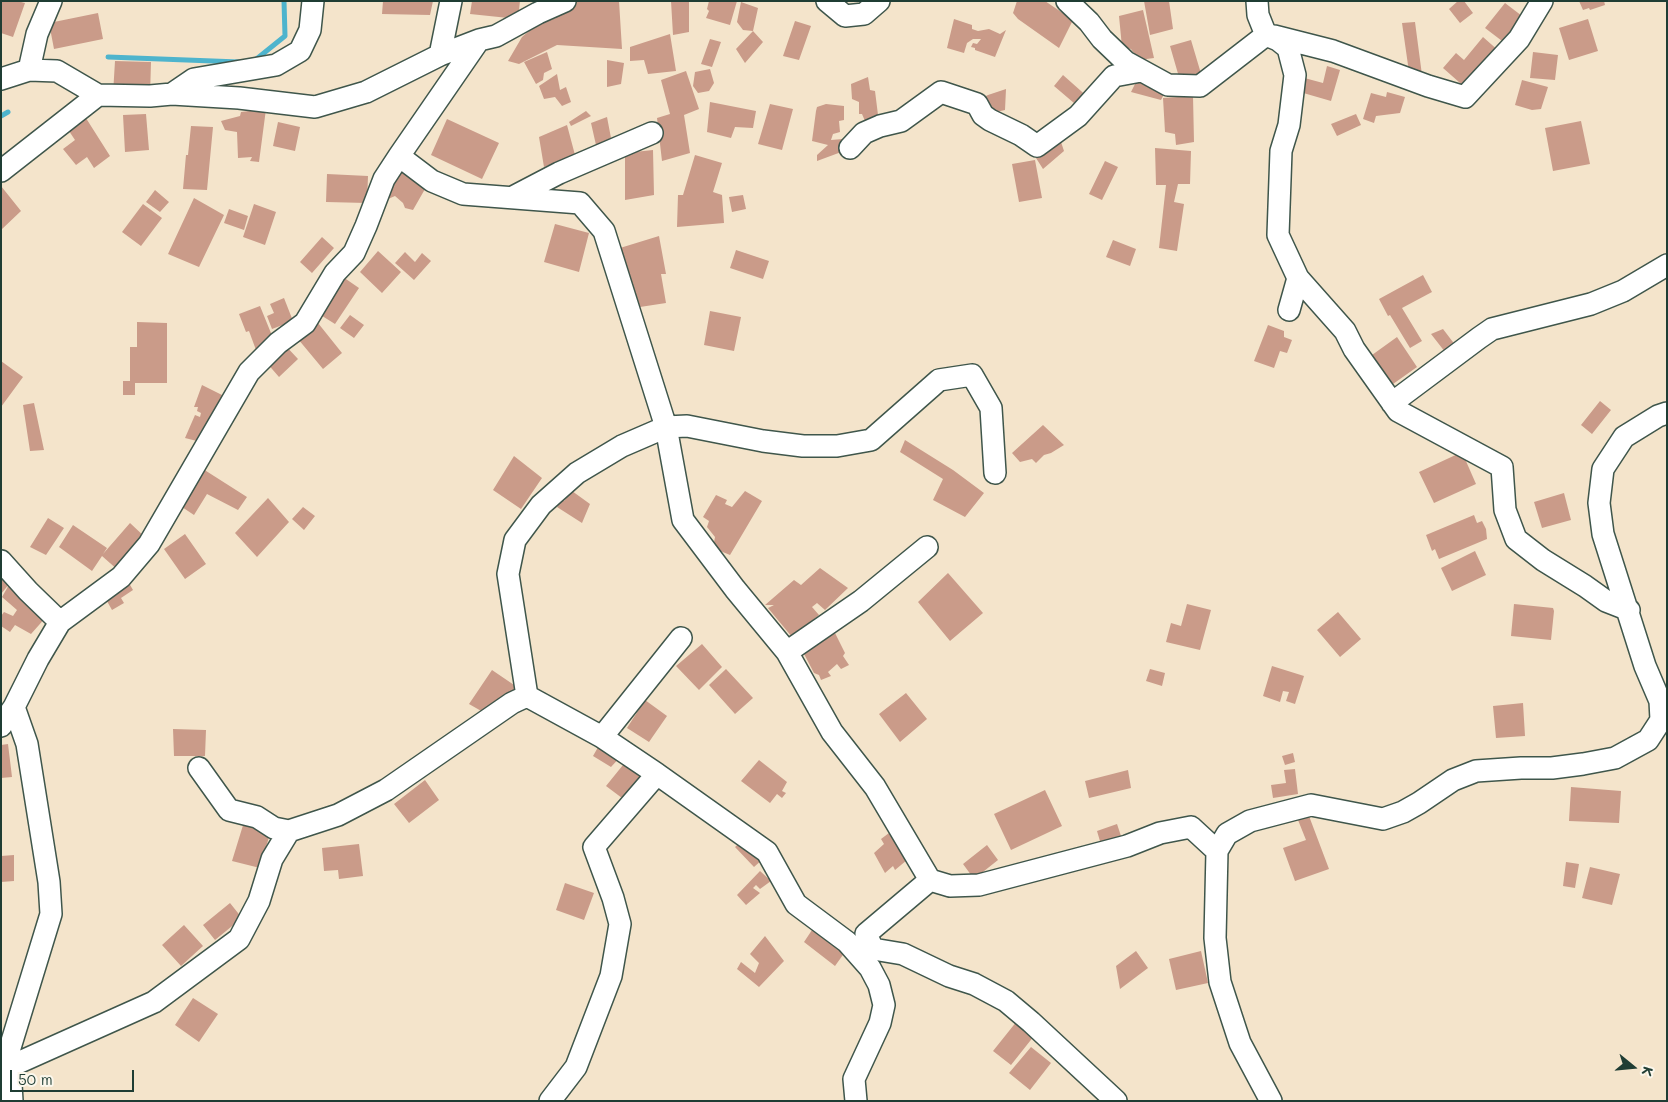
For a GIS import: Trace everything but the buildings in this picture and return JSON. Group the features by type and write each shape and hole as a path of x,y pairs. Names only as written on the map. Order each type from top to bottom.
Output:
{"street":[{"path":"29,70 37,34 51,1"},
{"path":"172,94 194,79 276,65 300,51 310,30 313,1"},
{"path":"440,55 451,1"},
{"path":"1,79 29,70 58,71 98,95 150,96 172,94 239,98 315,107 366,92 440,55 479,40 496,36 564,1"},
{"path":"827,1 845,16 864,14 879,1"},
{"path":"1067,1 1126,62 1168,85 1200,86 1266,35"},
{"path":"1257,1 1258,15 1266,35 1278,40 1288,48 1294,75 1289,126 1282,151 1278,235 1298,278 1345,331 1354,349 1398,411 1502,467 1505,510 1516,538 1543,560 1606,601 1629,610"},
{"path":"1266,35 1333,51 1428,86 1466,97 1519,40 1542,1"},
{"path":"1,726 14,707 38,659 60,622 121,577 149,544 249,372 278,343 304,323 335,273 354,253 384,179 479,40"},
{"path":"850,148 864,133 880,126 901,121 941,92 976,104 983,115 990,120 1021,135 1037,146 1078,116 1114,76 1141,71"},
{"path":"1,171 98,95"},
{"path":"513,197 559,174 652,133"},
{"path":"399,156 432,181 463,194 580,203 604,231 666,427 683,520 735,589 787,652 832,732 875,787 930,880 950,886 979,885 1127,846 1160,833 1192,827 1217,850"},
{"path":"1392,403 1492,329 1591,304 1622,291 1667,265"},
{"path":"1289,310 1298,278"},
{"path":"527,696 508,574 514,540 541,505 577,473 622,446 666,427 688,426 763,441 803,446 837,446 871,440 939,380 972,375 991,408 995,473"},
{"path":"1271,1101 1240,1043 1220,982 1215,938 1217,850 1227,834 1250,821 1311,805 1383,818 1403,812 1453,780 1476,771 1552,768 1615,758 1648,740 1665,722 1660,701 1645,666 1629,610 1603,534 1599,503 1603,468 1624,437 1658,416 1667,413"},
{"path":"787,652 861,601 927,547"},
{"path":"1,562 60,622"},
{"path":"602,738 681,638"},
{"path":"527,696 602,738 768,852 796,904 847,942 870,968 879,985 884,1005 880,1023 854,1079 856,1101"},
{"path":"199,768 229,810 257,817 274,828 289,831 338,815 386,790 512,702 527,696"},
{"path":"12,1101 7,1054 51,914 49,882 27,744 14,707"},
{"path":"550,1101 576,1067 612,976 620,924 614,898 594,848 657,774"},
{"path":"7,1054 154,1002 239,940 259,901 272,859 289,831"},
{"path":"930,880 866,934 873,949 903,954 949,976 974,984 1006,1001 1116,1101"}],"waterway":[{"path":"254,61 285,36 284,1"},
{"path":"108,57 239,62"},
{"path":"1,116 8,112"}]}
